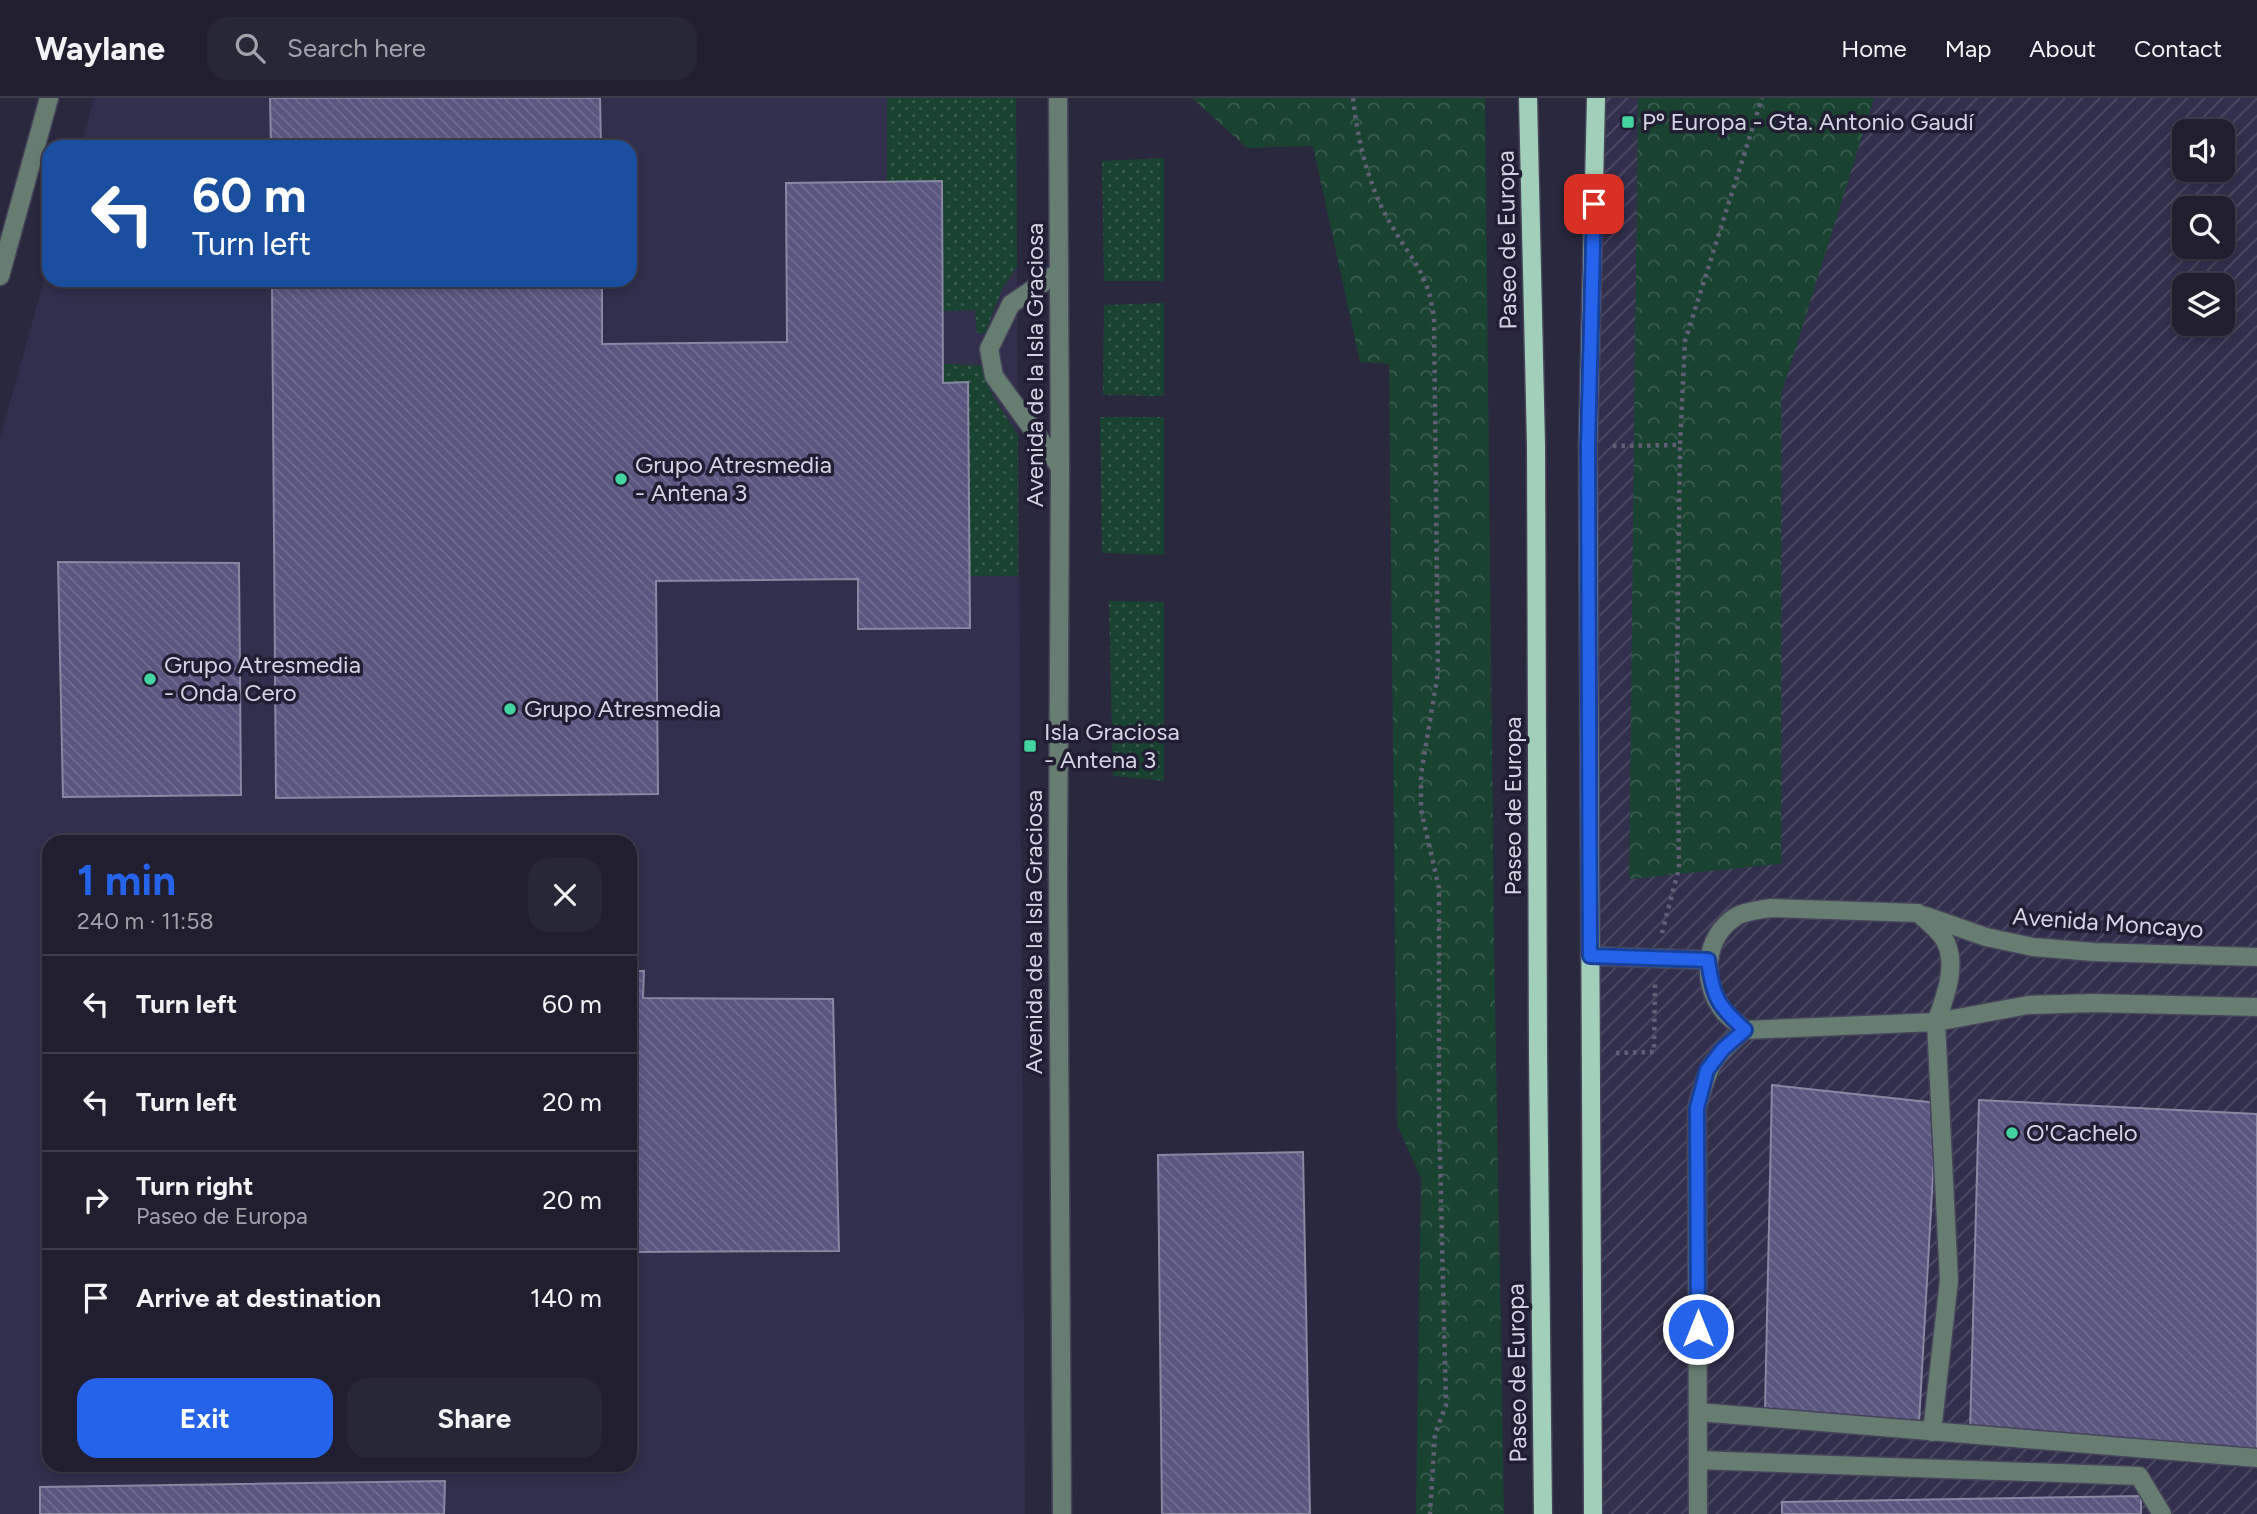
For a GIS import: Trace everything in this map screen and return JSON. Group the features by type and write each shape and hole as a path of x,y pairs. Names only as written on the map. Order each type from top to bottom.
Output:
{"main road":[{"name":"Paseo de Europa","path":"1528,98 1536,445 1543,1514"},
{"path":"1593,1514 1588,446 1596,98"}],"street":[{"path":"0,276 49,98"},
{"name":"Avenida de la Isla Graciosa","path":"1058,98 1058,883 1062,1514"},
{"path":"1059,272 1011,304 989,349 994,376 1060,467"},
{"name":"Avenida Moncayo","path":"1708,960 1715,936 1739,915 1770,908 1918,913 1986,937 2033,947 2094,952 2257,957"},
{"path":"1918,913 1944,938 1952,967 1946,996 1936,1022 1949,1280 1932,1432"},
{"path":"1590,956 1708,960 1712,990 1724,1011 1745,1030"},
{"path":"1698,1514 1697,1108 1707,1070 1723,1049 1745,1030 1936,1022 2028,1005 2094,1003 2257,1007"},
{"path":"1698,1412 2257,1458"},
{"path":"1698,1460 2140,1476 2162,1514"}],"path":[{"path":"1353,98 1356,125 1368,175 1392,227 1415,261 1428,290 1434,317 1438,673 1421,774 1421,810 1439,888 1439,1117 1446,1405 1435,1434 1430,1514"},
{"path":"1590,1053 1654,1052 1655,958 1679,868 1677,674 1680,445 1685,341 1762,98"},
{"path":"1588,446 1680,445"}],"shaded area":[{"name":"Grupo Atresmedia","path":"94,98 1016,98 1025,1514 0,1514 0,438 42,287 637,287 637,140 83,140"},
{"path":"1596,98 2257,98 2257,1514 1593,1514"}],"green space":[{"path":"887,98 1016,98 1017,267 1003,287 985,333 977,333 975,310 943,311 942,181 887,182"},
{"path":"1192,98 1485,98 1494,941 1504,1514 1416,1514 1421,1178 1397,1125 1389,364 1360,362 1313,146 1247,148"},
{"path":"1638,98 1874,98 1781,395 1781,864 1629,879"},
{"path":"1164,158 1164,281 1104,281 1102,161"},
{"path":"1164,303 1164,396 1103,395 1104,305"},
{"path":"943,364 981,365 991,393 1018,435 1018,576 970,576 968,383 943,383"},
{"path":"1100,417 1164,417 1164,555 1102,553"},
{"path":"1109,601 1164,602 1164,781 1113,776"}],"building":[{"path":"270,98 600,98 601,140 271,140"},
{"name":"Grupo Atresmedia - Antena 3","path":"942,181 943,383 968,382 970,628 858,629 858,579 656,581 658,794 276,798 272,287 602,287 602,344 787,342 786,183"},
{"name":"Grupo Atresmedia - Onda Cero","path":"58,562 239,563 241,795 63,797"},
{"path":"637,971 644,971 643,998 833,999 839,1251 637,1252"},
{"path":"1772,1085 1937,1103 1919,1423 1765,1411"},
{"path":"1979,1100 2257,1114 2257,1450 1970,1432"},
{"path":"1303,1152 1310,1514 1162,1514 1158,1155"},
{"path":"445,1481 444,1514 40,1514 40,1487"},
{"path":"2141,1496 2141,1514 1782,1514 1782,1502"}],"place":[{"name":"Pº Europa - Gta. Antonio Gaudí","path":"1628,122"},
{"name":"Grupo Atresmedia - Antena 3","path":"621,479"},
{"name":"Grupo Atresmedia - Onda Cero","path":"150,679"},
{"name":"Grupo Atresmedia","path":"510,709"},
{"name":"Isla Graciosa - Antena 3","path":"1030,746"},
{"name":"O'Cachelo","path":"2012,1133"}],"route":[{"path":"1594,204 1588,446 1590,956 1708,960 1712,990 1724,1011 1745,1030 1723,1049 1707,1070 1697,1108 1698,1329"}]}
